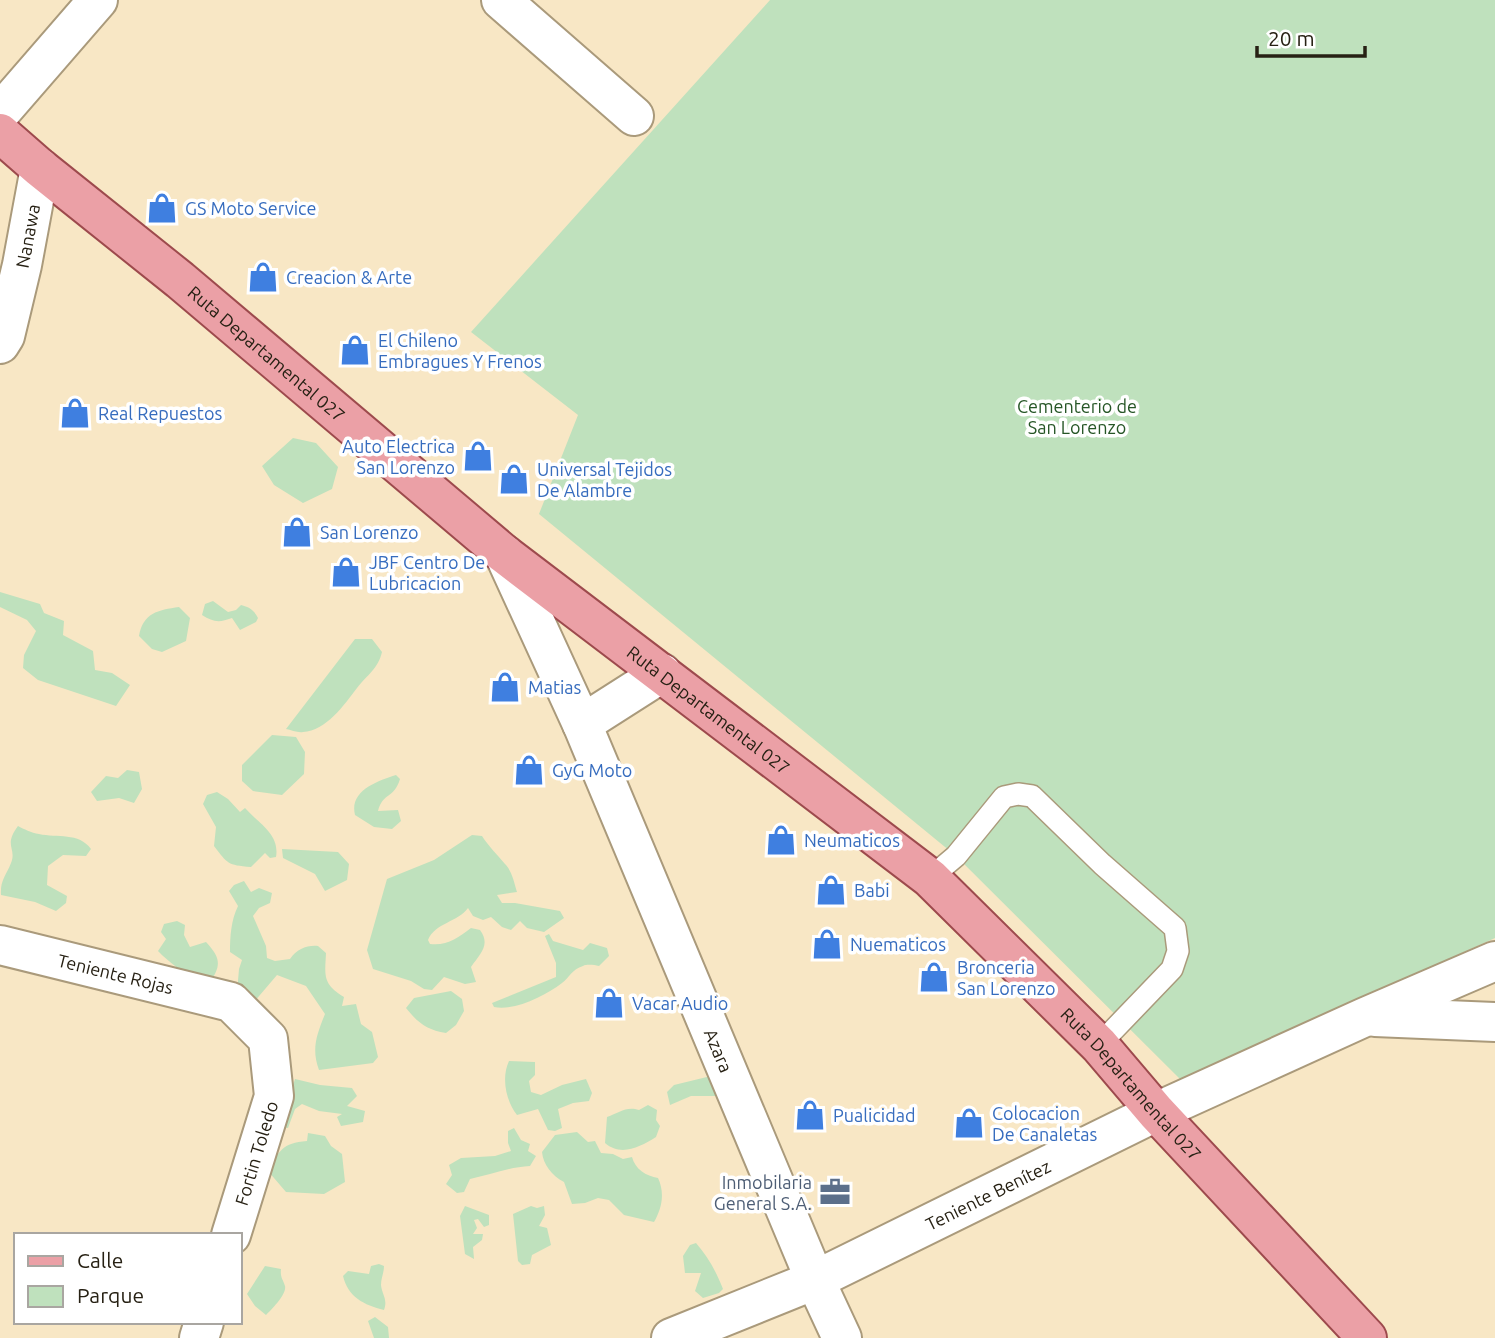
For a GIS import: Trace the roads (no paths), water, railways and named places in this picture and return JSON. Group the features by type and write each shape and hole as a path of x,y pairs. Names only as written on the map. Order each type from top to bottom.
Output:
{"main road":[{"name":"Ruta Departamental 027","path":"0,133 180,280 504,554 930,878 1099,1045 1156,1112 1367,1338"}],"street":[{"path":"0,113 98,0"},
{"path":"501,0 634,116"},
{"name":"Nanawa","path":"0,344 5,336 22,265 40,168"},
{"name":"Azara","path":"504,554 582,724 815,1280 842,1338"},
{"path":"582,724 662,673"},
{"name":"Teniente Rojas","path":"0,945 232,1002"},
{"name":"Teniente Benítez","path":"671,1338 815,1280 1156,1112 1495,961"},
{"name":"Fortin Toledo","path":"232,1002 268,1040 274,1096 232,1233"},
{"path":"1365,1017 1495,1022"}],"lane":[{"path":"930,878 956,856 1004,797 1017,794 1032,796 1102,864 1175,929 1178,951 1172,969 1099,1045"}],"place":[{"name":"GS Moto Service","path":"162,208"},
{"name":"Creacion & Arte","path":"263,277"},
{"name":"El Chileno Embragues Y Frenos","path":"355,350"},
{"name":"Real Repuestos","path":"75,413"},
{"name":"Auto Electrica San Lorenzo","path":"478,456"},
{"name":"Universal Tejidos De Alambre","path":"514,479"},
{"name":"San Lorenzo","path":"297,532"},
{"name":"JBF Centro De Lubricacion","path":"346,572"},
{"name":"Matias","path":"505,687"},
{"name":"GyG Moto","path":"529,770"},
{"name":"Neumaticos","path":"781,840"},
{"name":"Babi","path":"831,890"},
{"name":"Nuematicos","path":"827,944"},
{"name":"Bronceria San Lorenzo","path":"934,977"},
{"name":"Vacar Audio","path":"609,1003"},
{"name":"Pualicidad","path":"810,1115"},
{"name":"Colocacion De Canaletas","path":"969,1123"},
{"name":"Inmobilaria General S.A.","path":"835,1192"}],"park label":[{"name":"Cementerio de San Lorenzo","path":"1077,416"}]}
